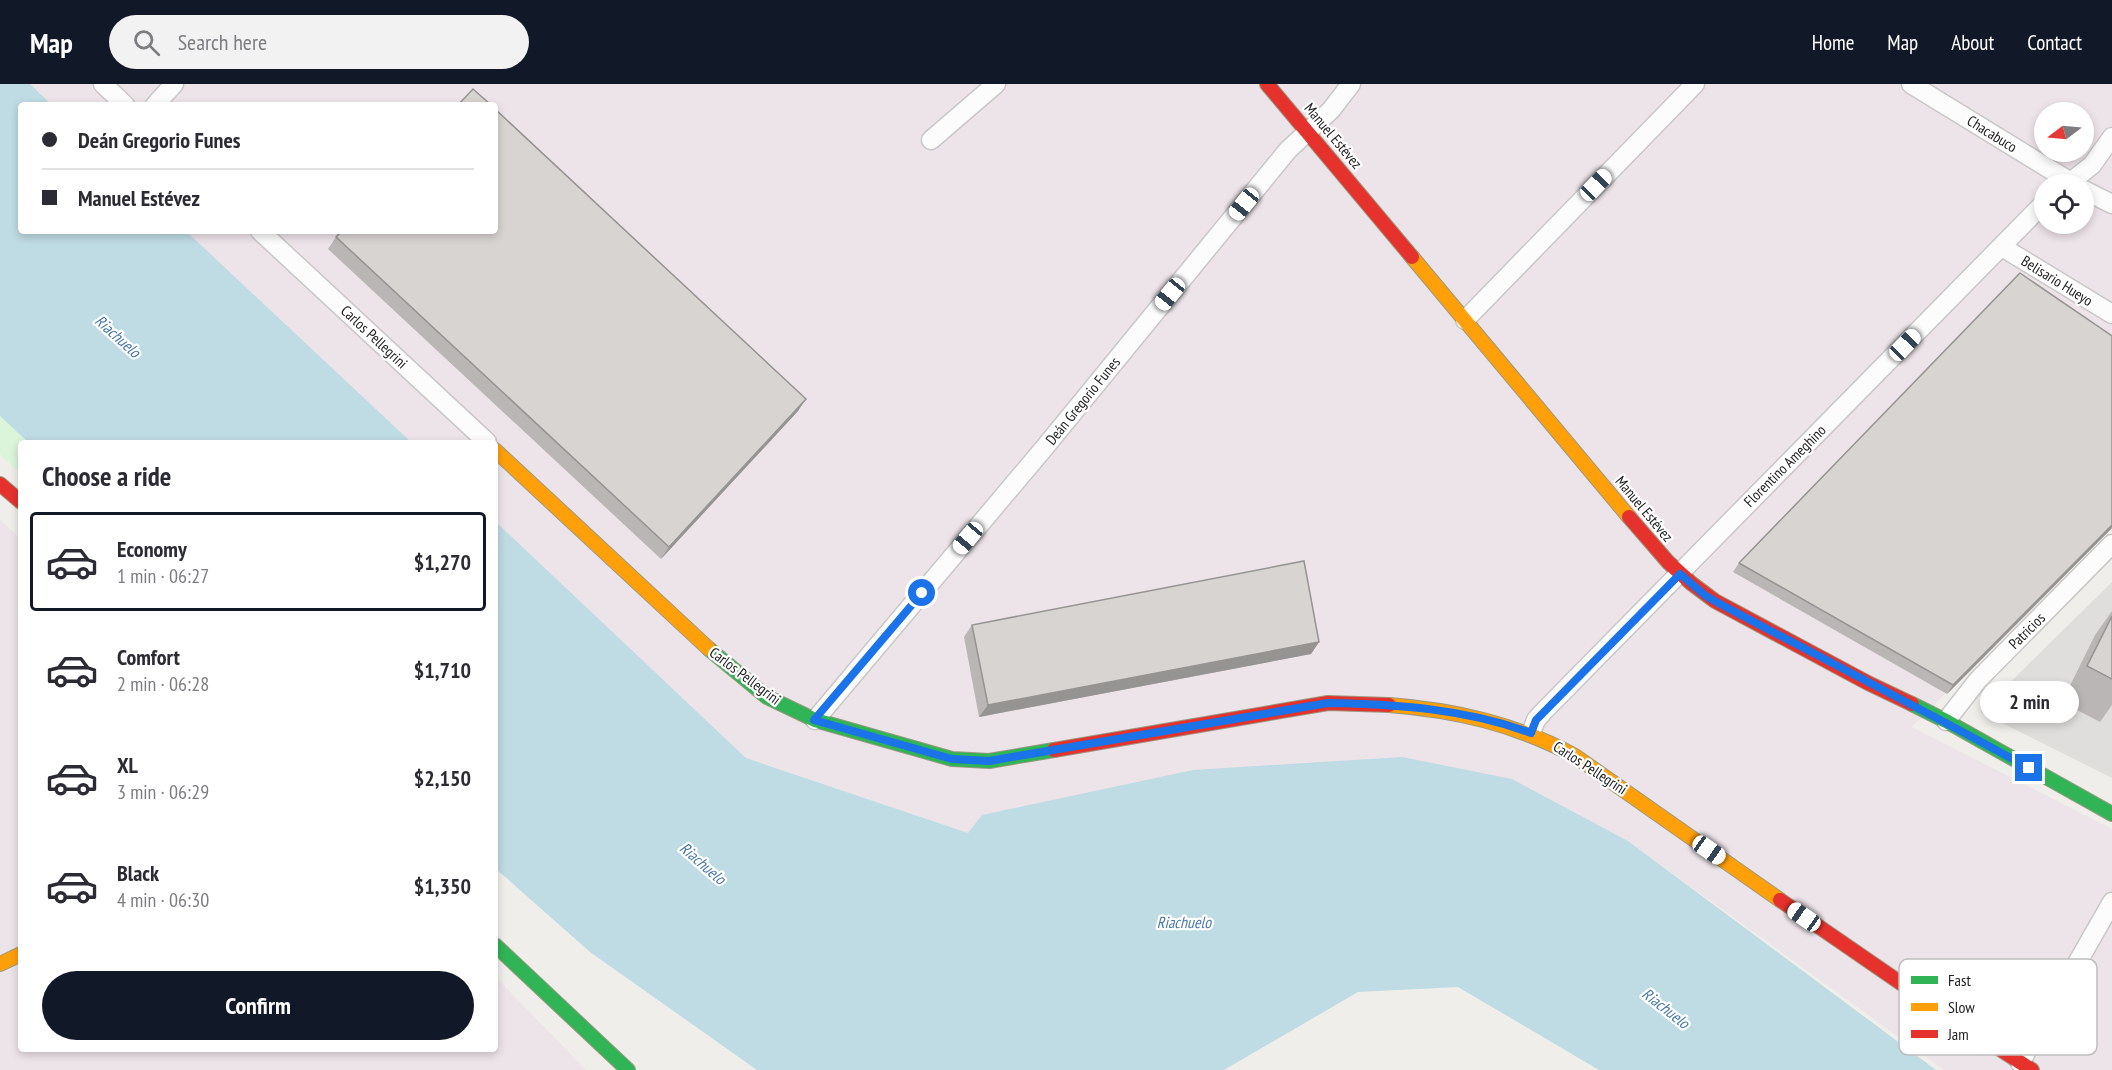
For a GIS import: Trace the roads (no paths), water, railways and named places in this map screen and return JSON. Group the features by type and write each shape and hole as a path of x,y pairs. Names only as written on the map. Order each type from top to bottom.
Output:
{"street":[{"path":"103,84 122,102"},
{"path":"158,102 174,84"},
{"path":"931,140 996,84"},
{"name":"Manuel Estévez","path":"1267,84 1653,546 1680,574 1706,596 1868,683 1946,721 2112,814"},
{"name":"Deán Gregorio Funes","path":"814,720 1045,447 1288,150 1331,110 1351,84"},
{"path":"1465,320 1695,84"},
{"name":"Chacabuco","path":"1911,84 2056,174"},
{"path":"2084,174 2112,137"},
{"name":"Chacabuco","path":"2094,195 2112,204"},
{"name":"Florentino Ameghino","path":"1531,733 1536,720 2034,213"},
{"name":"Carlos Pellegrini","path":"263,234 485,440"},
{"name":"Belisario Hueyo","path":"2002,247 2112,314"},
{"name":"Carlos Pellegrini","path":"498,453 720,659 767,697 814,720 952,759 968,761 989,761 1328,703 1426,709 1510,725 1531,733 1575,756 1899,982"},
{"path":"0,484 18,499"},
{"name":"Patricios","path":"1946,721 1978,680 2112,544"},
{"path":"2082,959 2112,902"},
{"path":"498,948 626,1070"},
{"path":"0,964 18,955"},
{"name":"Carlos Pellegrini","path":"2009,1055 2026,1066"}],"water":[{"name":"Riachuelo","path":"0,84 30,84 49,102 18,102 18,234 189,234 409,440 26,440 0,416"},
{"name":"Riachuelo","path":"498,524 746,758 968,833 982,815 1193,770 1402,757 1512,779 1628,841 1899,1042 1899,1055 1916,1055 1936,1070 1599,1070 1458,987 1358,992 1224,1070 757,1070 590,952 498,871"}]}
